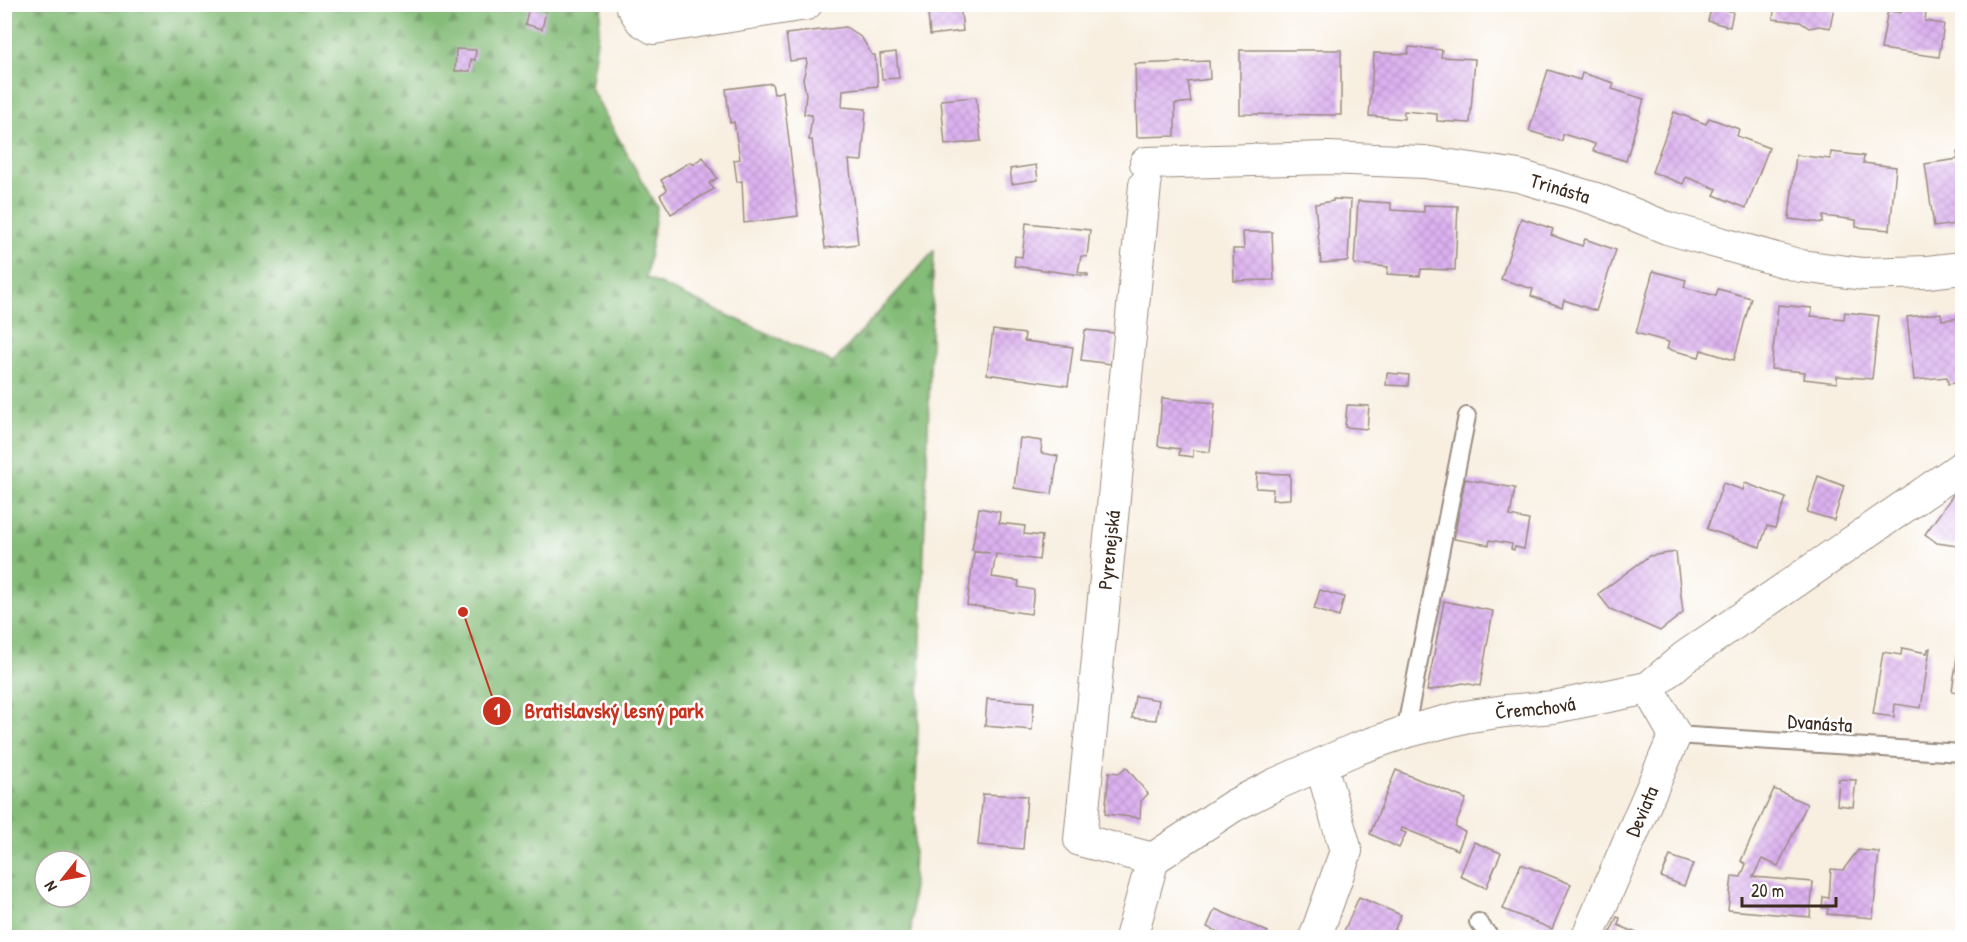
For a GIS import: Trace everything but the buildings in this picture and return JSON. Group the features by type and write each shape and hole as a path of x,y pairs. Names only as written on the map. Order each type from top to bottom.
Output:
{"street":[{"path":"631,4 641,20 654,28 806,4"},
{"name":"Trinásta","path":"1146,174 1328,158 1424,162 1519,176 1596,198 1667,228 1801,266 1863,274 1928,272 1962,268"},
{"name":"Pyrenejská","path":"1146,174 1080,840 1153,859"},
{"name":"Čremchová","path":"1153,859 1233,806 1276,784 1356,749 1406,732 1464,717 1554,707 1648,688 1685,657 1962,467"},
{"path":"1648,688 1675,735"},
{"name":"Deviata","path":"1587,938 1675,735"},
{"path":"1315,938 1346,851 1321,765"},
{"path":"1131,938 1153,859"}],"lane":[{"path":"1406,732 1467,416"},
{"name":"Dvanásta","path":"1675,735 1962,753"},
{"path":"1478,922 1491,938"}],"green space":[{"path":"5,5 602,5 590,87 657,208 646,278 833,363 934,251 911,937 5,938"}],"place":[{"name":"Bratislavský lesný park","path":"463,612"}]}
